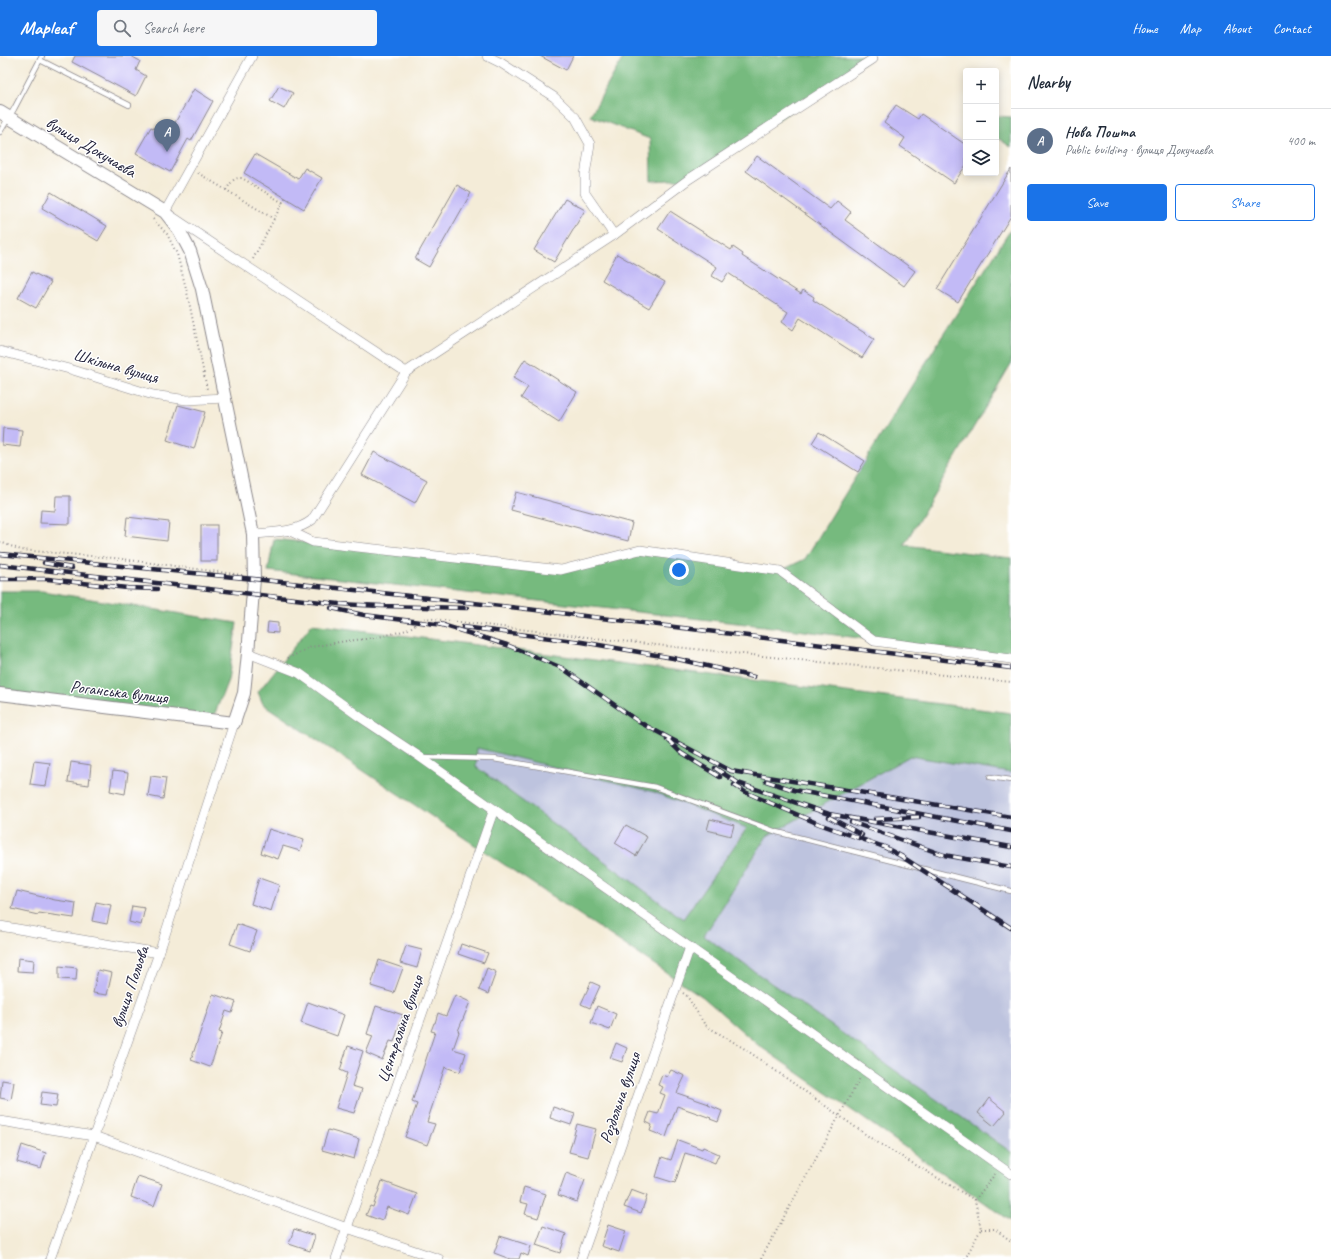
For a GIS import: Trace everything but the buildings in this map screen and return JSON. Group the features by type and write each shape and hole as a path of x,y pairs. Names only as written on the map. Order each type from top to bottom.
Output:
{"street":[{"path":"165,212 252,56"},
{"path":"487,56 501,63 554,97 576,117 590,144 585,175 585,193 614,235"},
{"path":"253,534 290,531 305,525 312,520 406,372 614,235 689,179 875,58"},
{"name":"вулиця Докучаєва","path":"5,114 165,212"},
{"path":"165,212 406,372"},
{"path":"165,212 178,230 190,251 202,289 253,534 254,579 248,653 244,692 234,723"},
{"name":"Шкільна вулиця","path":"0,351 73,370 153,395 187,400 225,398"},
{"path":"290,531 313,542 561,570 640,550 780,570 874,641 1011,659"},
{"path":"248,653 299,673 360,717 420,756 1011,1174"},
{"name":"Роганська вулиця","path":"0,694 234,723"},
{"name":"вулиця Польова","path":"50,1259 159,953 234,723"},
{"name":"Центральна вулиця","path":"336,1259 494,809"},
{"path":"0,926 159,953"},
{"name":"Роздольна вулиця","path":"581,1259 690,947"},
{"path":"0,1121 94,1136 347,1228 438,1259"}],"lane":[{"path":"0,132 5,114 41,58 129,105"},
{"path":"420,756 494,759 655,787 777,832 1011,891"},
{"path":"990,777 1011,780"}],"path":[{"path":"190,168 274,219"},
{"path":"226,190 234,179 242,178 282,203"},
{"path":"248,267 286,198"},
{"path":"152,218 166,234 177,254 187,292 209,398"},
{"path":"0,542 21,550 114,558 242,575 245,571"},
{"path":"276,664 311,647 375,638 407,630 425,618 647,644 1011,682"},
{"path":"675,989 687,996 705,1025 745,1049 875,1141 976,1200"},
{"path":"761,1259 864,1070"},
{"path":"965,1259 981,1229 976,1200 1001,1167"},
{"path":"981,1229 995,1229 1011,1241"}],"shaded area":[{"path":"477,748 654,792 747,827 683,919 476,767"},
{"path":"910,756 1011,773 1011,1152 704,936 767,836"}],"green space":[{"path":"624,56 874,56 689,179 651,181 650,139 590,116"},
{"path":"999,116 1011,117 1011,147 999,139"},
{"path":"1011,229 1011,364 904,545 1011,558 1011,657 764,626 268,571 274,539 561,570 640,550 780,571 805,559 941,338"},
{"path":"0,591 42,591 237,623 228,680 212,721 0,694"},
{"path":"312,624 1011,713 1011,773 910,756 767,836 704,936 1011,1152 1011,1221 758,1045 703,997 263,704 258,692","holes":["477,748 654,792 747,828 683,919 476,767"]}],"railway":[{"path":"0,554 254,579 519,608 1011,668"},
{"path":"44,563 72,568"},
{"path":"0,565 339,604 467,608"},
{"path":"0,579 48,579 127,588 157,589"},
{"path":"331,608 364,615 444,625"},
{"path":"439,624 507,645 562,668 639,722 731,771 1011,817"},
{"path":"463,627 582,642 673,658 754,677"},
{"path":"667,739 681,753 720,777"},
{"path":"715,768 738,783 829,814 1011,847"},
{"path":"766,781 794,790 1011,831"},
{"path":"734,785 745,792 819,824 887,848"},
{"path":"829,817 862,835"},
{"path":"875,819 919,817"},
{"path":"851,822 944,855 1011,867"},
{"path":"882,846 901,856 1011,928"}],"place":[{"name":"Нова Пошта","path":"167,152"}]}
